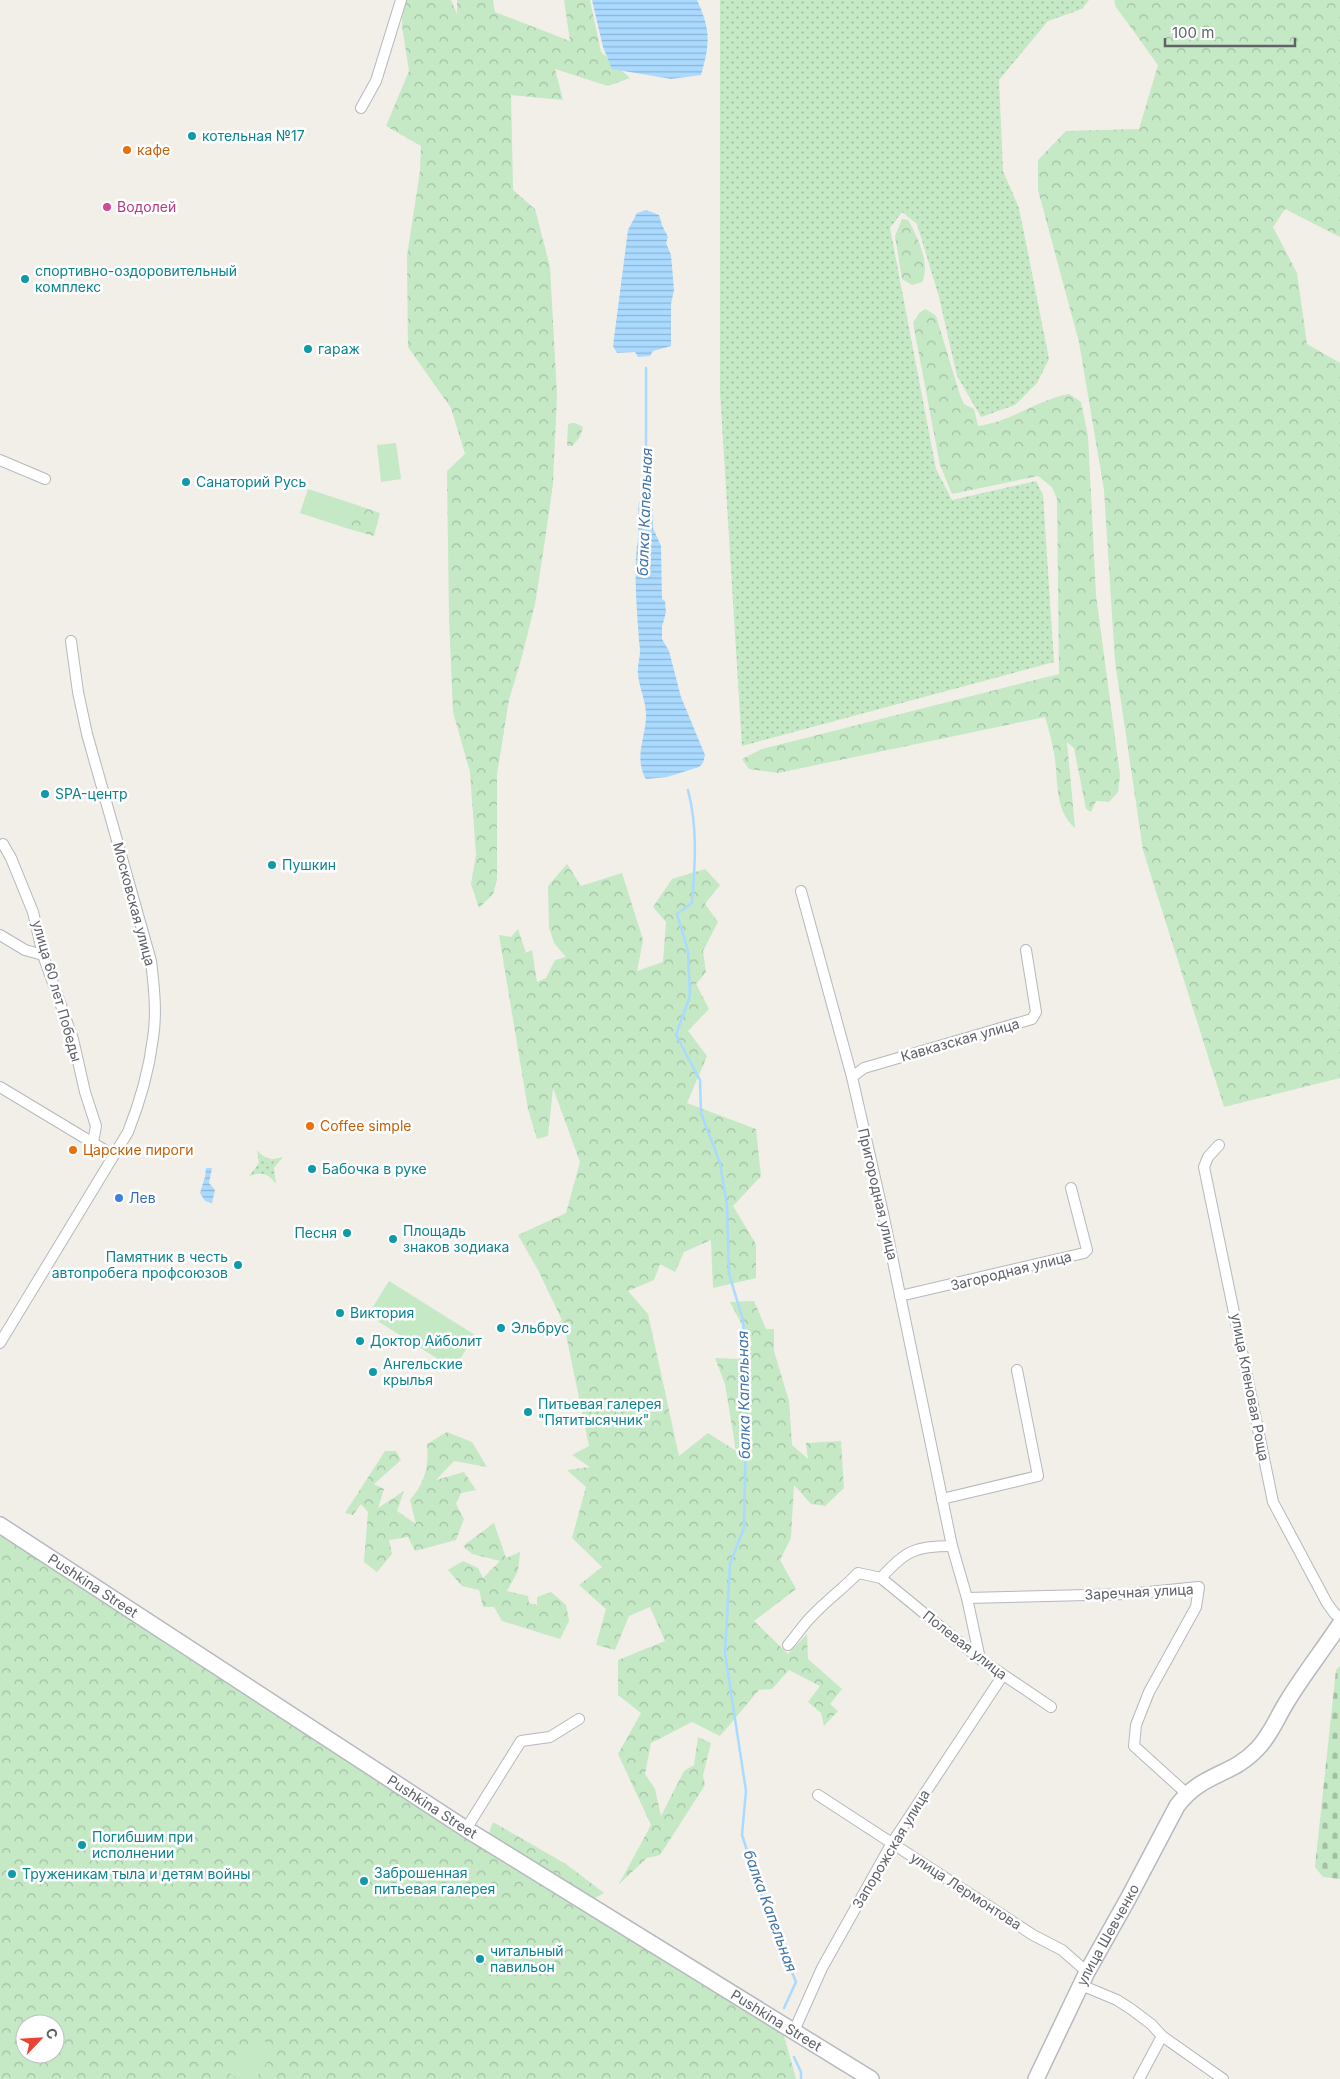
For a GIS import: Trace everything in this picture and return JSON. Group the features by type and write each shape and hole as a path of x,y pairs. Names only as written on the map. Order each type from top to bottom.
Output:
{"street":[{"path":"361,108 376,81 400,0"},
{"path":"0,460 45,479"},
{"name":"Московская улица","path":"0,1343 128,1132 138,1108 154,1038 155,999 151,961 87,734 78,692 71,641"},
{"name":"улица 60 лет Победы","path":"3,844 11,858 33,912 43,955 72,1039 85,1092 96,1126 93,1142"},
{"name":"Пригородная улица","path":"801,891 852,1077 952,1546 967,1598 980,1659"},
{"path":"0,936 25,950 43,955"},
{"name":"Кавказская улица","path":"852,1077 864,1068 1032,1019 1036,1012 1026,950"},
{"path":"0,1087 113,1155"},
{"name":"улица Кленовая Роща","path":"1219,1146 1208,1157 1204,1167 1273,1502 1327,1603 1340,1618"},
{"name":"Загородная улица","path":"900,1296 1084,1253 1087,1250 1071,1188"},
{"path":"942,1500 1038,1476 1018,1370"},
{"name":"Pushkina Street","path":"0,1525 466,1829 871,2079"},
{"path":"788,1645 812,1616 833,1596 843,1590 858,1573 881,1578 896,1561 911,1551 929,1546 952,1546"},
{"name":"Полевая улица","path":"881,1578 980,1659 1052,1707"},
{"name":"Заречная улица","path":"967,1598 1128,1594 1199,1587 1196,1607 1148,1692 1136,1725 1134,1746 1186,1793"},
{"path":"1186,1793 1200,1782 1236,1766 1257,1750 1269,1735 1288,1700 1340,1624"},
{"name":"Запорожская улица","path":"793,2031 822,1968 892,1843 1003,1675"},
{"path":"466,1829 521,1741 550,1737 579,1719"},
{"name":"улица Шевченко","path":"1036,2079 1084,1979 1177,1806 1186,1793"},
{"name":"улица Лермонтова","path":"818,1794 1033,1935 1062,1950 1084,1979"},
{"path":"1084,1979 1151,2024 1162,2036 1223,2079"},
{"path":"1139,2079 1162,2036"}],"green space":[{"path":"403,0 451,0 457,14 457,0 493,0 495,12 570,41 564,0 590,0 601,52 630,78 608,86 555,69 563,100 511,95 513,190 535,209 550,267 557,395 553,484 542,560 535,604 509,700 497,774 497,880 493,894 479,908 471,884 476,855 470,772 453,712 449,617 447,471 465,454 451,408 408,347 407,256 420,171 421,146 386,126 409,71 402,26"},
{"path":"720,0 1089,0 1082,9 1048,21 999,80 1003,171 1019,208 1049,359 1037,383 1015,405 981,417 957,376 939,297 917,224 902,212 890,228 936,469 952,500 1036,481 1043,495 1054,662 742,746 720,392"},
{"path":"1114,0 1340,0 1340,237 1285,209 1273,227 1297,273 1307,344 1340,363 1340,1078 1224,1107 1143,850 1115,661 1104,490 1079,342 1038,190 1038,160 1066,131 1139,129 1158,65 1116,7"},
{"path":"902,219 908,220 912,226 924,259 925,267 922,282 912,285 902,279 895,236"},
{"path":"926,309 936,316 960,395 964,404 974,409 978,426 990,424 1046,401 1069,394 1081,402 1088,436 1096,595 1120,775 1118,792 1109,802 1096,801 1091,812 1086,809 1074,748 1067,742 1075,828 1064,813 1061,805 1054,754 1045,717 778,773 749,769 742,759 762,749 1059,674 1057,499 1052,487 1038,476 952,494 940,465 913,323 919,313"},
{"path":"575,423 583,427 580,437 572,446 567,446 568,424"},
{"path":"396,443 401,479 381,482 377,445"},
{"path":"308,489 354,504 346,528 300,513"},
{"path":"354,504 380,513 374,536 346,528"},
{"path":"567,864 581,886 622,873 643,940 637,971 663,962 666,922 653,907 672,879 705,869 720,885 705,904 718,922 703,951 706,972 696,984 709,1009 688,1031 707,1056 687,1103 756,1129 761,1176 733,1206 756,1244 756,1278 713,1288 711,1240 684,1252 675,1272 660,1264 654,1280 628,1291 648,1314 679,1456 708,1433 736,1451 725,1384 715,1358 740,1359 752,1344 730,1302 754,1301 766,1329 774,1329 774,1351 789,1401 792,1445 808,1459 806,1443 841,1441 844,1488 825,1506 811,1504 794,1485 791,1538 780,1560 796,1589 754,1621 788,1654 807,1634 808,1659 842,1689 830,1704 838,1711 824,1726 821,1713 808,1702 820,1686 789,1670 772,1689 759,1690 720,1736 692,1722 651,1743 645,1774 655,1789 661,1816 684,1771 694,1765 698,1737 711,1743 703,1775 705,1785 660,1855 647,1858 619,1884 651,1825 618,1754 641,1713 618,1695 618,1660 665,1641 650,1607 629,1616 615,1650 596,1645 606,1609 579,1585 602,1567 572,1538 586,1487 567,1470 590,1467 572,1455 589,1446 565,1330 554,1325 562,1320 538,1270 518,1235 566,1213 580,1162 553,1088 548,1136 537,1139 528,1109 499,935 511,937 518,929 526,953 532,950 537,982 546,978 555,960 566,957 554,943 549,927 548,886"},
{"path":"257,1150 268,1158 283,1157 274,1168 276,1184 264,1174 249,1176 259,1163"},
{"path":"389,1281 475,1335 454,1369 368,1315"},
{"path":"447,1432 472,1442 487,1467 454,1461 436,1480 464,1472 476,1490 461,1493 456,1504 464,1519 456,1540 415,1551 408,1537 389,1540 392,1554 377,1572 364,1562 368,1512 361,1504 353,1515 345,1513 385,1451 396,1451 401,1460 374,1484 384,1489 378,1508 404,1491 397,1511 416,1524 410,1500 425,1474 427,1444"},
{"path":"494,1523 506,1558 520,1552 518,1571 507,1591 528,1596 529,1603 537,1605 537,1597 551,1592 566,1605 569,1621 560,1639 502,1621 494,1607 483,1607 479,1590 462,1586 448,1570 463,1561 478,1568 483,1578 500,1561 472,1554 463,1546"},
{"path":"0,1533 136,1618 143,1628 172,1648 783,2032 796,2079 0,2079"},
{"path":"1340,1666 1340,1879 1323,1877 1315,1867 1336,1670"},
{"path":"493,1822 566,1864 604,1893 592,1900 488,1836"},
{"path":"256,2035 276,2050 255,2079 238,2079 229,2073"}],"water":[{"path":"592,0 697,0 705,20 708,37 701,75 671,79 612,69 603,47"},
{"path":"646,210 659,215 668,237 666,243 671,255 674,290 671,304 671,346 653,351 650,356 638,357 635,352 617,353 613,346 628,230 637,213"},
{"path":"646,489 652,500 653,528 661,546 662,599 665,601 666,612 662,627 662,639 669,651 681,697 705,755 703,763 699,767 667,777 647,779 642,769 640,754 646,715 638,674 640,651 636,603 638,513 642,493"},
{"path":"206,1168 212,1168 209,1183 215,1190 212,1203 205,1201 200,1193"}],"waterway":[{"name":"балка Капельная","path":"646,368 646,492"},
{"name":"балка Капельная","path":"688,790 694,832 695,861 692,903 677,914 688,951 690,996 676,1035 700,1080 701,1113 720,1163 727,1205 729,1274 743,1320 747,1384 744,1528 730,1564 725,1653 746,1791 742,1835 765,1905 796,1982 784,2008"},
{"name":"балка Капельная","path":"794,2057 801,2072 801,2079"}],"place":[{"name":"котельная №17","path":"192,136"},
{"name":"кафе","path":"127,150"},
{"name":"Водолей","path":"107,207"},
{"name":"спортивно-оздоровительный комплекс","path":"25,279"},
{"name":"гараж","path":"308,349"},
{"name":"Санаторий Русь","path":"186,482"},
{"name":"SPA-центр","path":"45,794"},
{"name":"Пушкин","path":"272,865"},
{"name":"Coffee simple","path":"310,1126"},
{"name":"Царские пироги","path":"73,1150"},
{"name":"Бабочка в руке","path":"312,1169"},
{"name":"Лев","path":"119,1198"},
{"name":"Песня","path":"347,1233"},
{"name":"Площадь знаков зодиака","path":"393,1239"},
{"name":"Памятник в честь автопробега профсоюзов","path":"238,1265"},
{"name":"Виктория","path":"340,1313"},
{"name":"Эльбрус","path":"501,1328"},
{"name":"Доктор Айболит","path":"360,1341"},
{"name":"Ангельские крылья","path":"373,1372"},
{"name":"Питьевая галерея \"Пятитысячник\"","path":"528,1412"},
{"name":"Погибшим при исполнении","path":"82,1845"},
{"name":"Труженикам тыла и детям войны","path":"12,1874"},
{"name":"Заброшенная питьевая галерея","path":"364,1881"},
{"name":"читальный павильон","path":"480,1959"}]}
